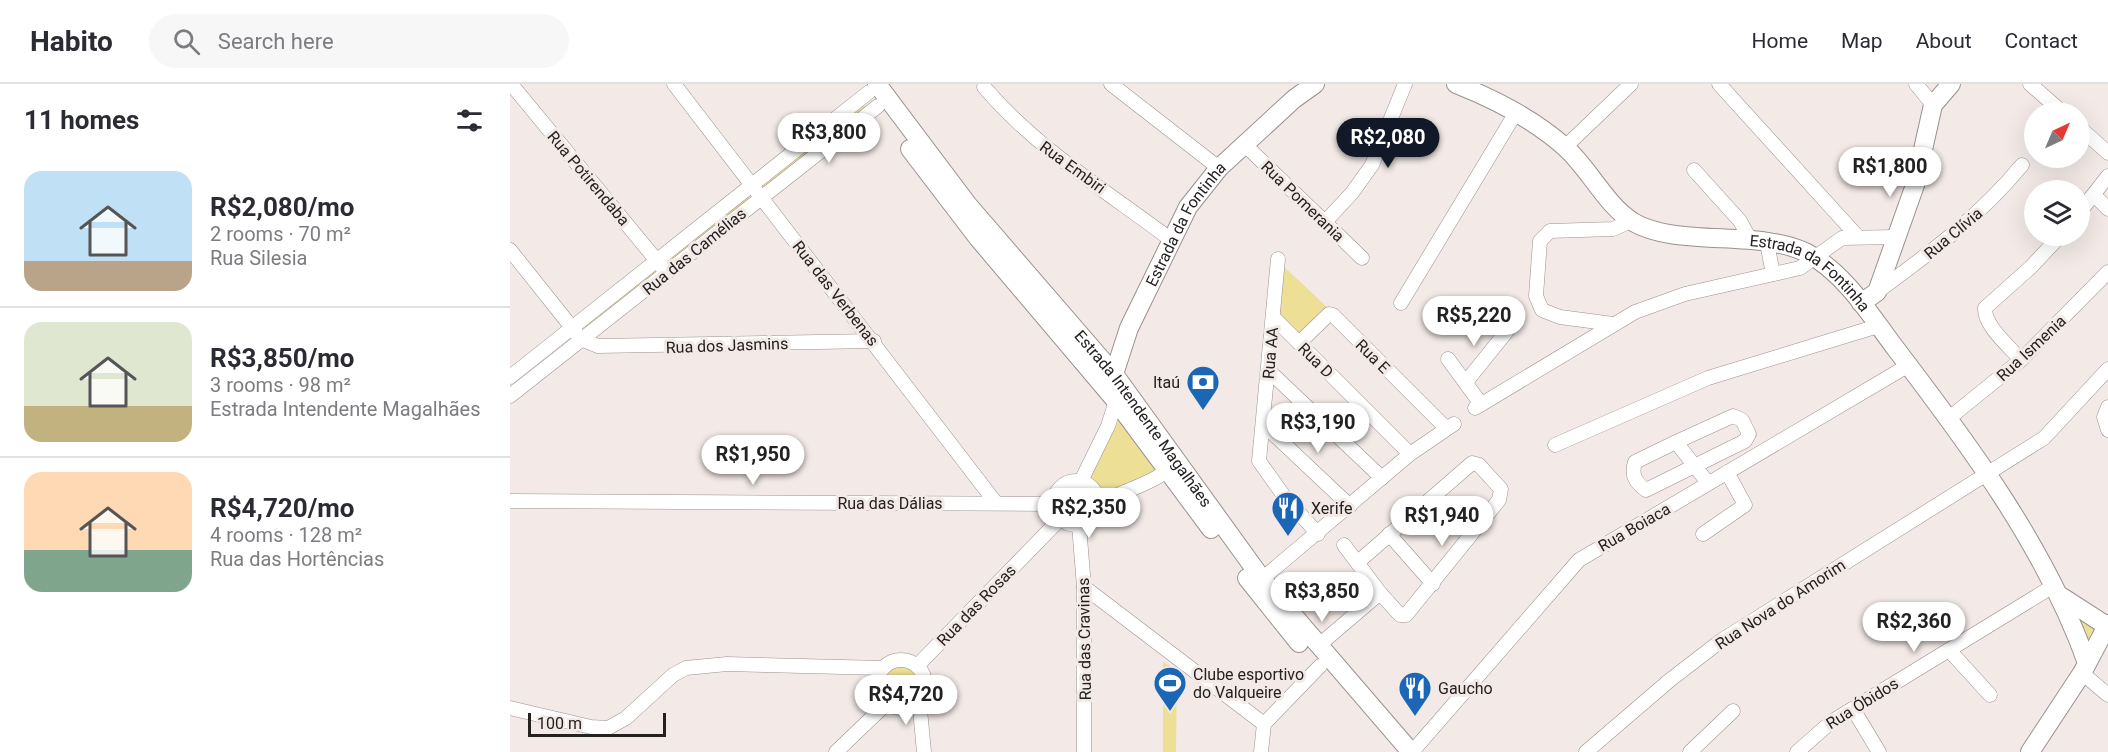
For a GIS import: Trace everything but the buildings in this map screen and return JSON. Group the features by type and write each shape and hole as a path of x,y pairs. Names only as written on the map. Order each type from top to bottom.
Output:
{"main road":[{"name":"Estrada da Fontinha","path":"1116,402 1114,374 1129,328 1170,239 1188,207 1219,168 1315,84"},
{"name":"Estrada da Fontinha","path":"1456,84 1515,114 1565,147 1631,221 1664,232 1759,242 1797,249 1816,259 1861,303 1987,474 2058,591 2085,668"},
{"path":"1861,303 1877,292 1915,185 1933,105 1951,84"},
{"name":"Estrada Intendente Magalhães","path":"872,91 1114,374 1266,605 1396,752"},
{"name":"Estrada Intendente Magalhães","path":"872,91 965,222 1116,402 1172,463 1262,579 1411,752"},
{"name":"Estrada da Fontinha","path":"2058,591 2107,625"},
{"path":"2030,752 2085,668 2107,625"}],"street":[{"name":"Rua Potirendaba","path":"511,84 667,273"},
{"name":"Rua das Verbenas","path":"674,84 874,341 996,503"},
{"path":"1111,84 1219,168"},
{"path":"1325,222 1352,193 1372,165 1405,84"},
{"path":"1565,147 1631,84"},
{"path":"1719,84 1858,237"},
{"path":"1916,84 1933,105"},
{"path":"2030,84 2051,102"},
{"name":"Rua Embiri","path":"984,87 1004,111 1045,147 1170,239"},
{"name":"Rua das Camélias","path":"510,396 657,261 750,184 872,91"},
{"name":"Rua das Camélias","path":"510,377 667,273 760,197 872,91"},
{"path":"1401,303 1515,114"},
{"path":"2090,137 2108,153"},
{"name":"Rua Pomerania","path":"1244,144 1362,258"},
{"name":"Rua Clívia","path":"1877,292 1949,239 1996,196 2022,165"},
{"path":"1694,170 1759,242 1773,274"},
{"path":"2090,200 2108,176"},
{"path":"2094,195 2108,209"},
{"path":"1614,324 1560,317 1542,310 1536,296 1540,241 1544,234 1550,231 1613,229 1631,221"},
{"path":"1448,359 1466,382 1478,406 1635,312 1684,294 1800,268 1816,259 1833,242 1858,237 1895,237"},
{"path":"2021,360 1986,316 1985,308 2051,246"},
{"path":"510,250 576,334"},
{"name":"Rua AA","path":"1278,259 1259,461 1262,468 1317,534"},
{"name":"Rua Ismenia","path":"1948,419 2021,360 2108,272"},
{"name":"Rua E","path":"1299,343 1322,318 1329,314 1333,315 1450,426 1410,454"},
{"name":"Rua D","path":"1273,317 1410,454"},
{"path":"1556,445 1708,378 1878,326"},
{"path":"1466,382 1507,331"},
{"name":"Rua dos Jasmins","path":"576,334 598,346 632,347 874,341"},
{"name":"Rua Boiaca","path":"1411,752 1571,567 1591,552 1909,366"},
{"name":"Rua Nova do Amorim","path":"1586,752 1670,680 1722,640 2044,438 2108,369"},
{"path":"1268,370 1382,478"},
{"path":"1081,481 1108,426 1116,402"},
{"path":"2108,407 2104,417 2108,430"},
{"path":"1733,416 1742,420 1749,434 1745,441 1696,466 1646,490 1637,484 1632,472 1635,462 1676,442 1733,416"},
{"path":"1264,424 1350,506"},
{"path":"1676,442 1708,483"},
{"path":"1262,579 1410,454"},
{"path":"1344,545 1380,593 1403,616 1409,614 1499,500 1502,492 1499,486 1473,462 1358,562"},
{"path":"1098,505 1096,493 1081,481 1064,484 1056,493 1053,504 1060,519 1079,525 1090,521 1098,505 1172,463"},
{"path":"1703,534 1745,505 1727,472"},
{"name":"Rua das Dálias","path":"510,501 1053,504"},
{"name":"Rua das Rosas","path":"917,666 1060,519"},
{"name":"Rua das Cravinas","path":"1079,525 1084,587 1084,752"},
{"path":"1389,534 1433,584"},
{"path":"1084,587 1264,724"},
{"name":"Rua Óbidos","path":"1797,752 1819,731 1853,709 1949,650 2058,591"},
{"path":"1318,646 1380,593"},
{"path":"1949,650 1990,695"},
{"path":"510,708 591,727 608,728 626,718 673,675 686,668 727,664 883,668 899,660 917,666 925,678 925,686 920,699 924,752"},
{"path":"1261,752 1264,724 1320,666"},
{"path":"883,668 879,675 878,690 887,703 904,707 920,699"},
{"path":"2085,668 2108,695"},
{"path":"836,752 887,703"},
{"path":"1853,709 1880,752"},
{"path":"1690,752 1734,711"}],"shaded area":[{"path":"862,102 867,108 765,190 761,189 759,181"},
{"path":"748,196 750,199 670,263 667,260"},
{"path":"1280,263 1327,307 1298,337 1276,316"},
{"path":"654,269 658,272 586,328 583,326"},
{"path":"1120,419 1162,468 1108,493 1079,520 1067,517 1060,507 1059,499 1070,487 1078,485"},
{"path":"2076,618 2099,624 2090,644"},
{"path":"904,662 916,666 922,677 915,698 897,702 887,700 881,687 882,676 890,667"},
{"name":"Clube esportivo do Valqueire","path":"1163,662 1177,670 1176,752 1163,752"}],"place":[{"name":"Itaú","path":"1203,411"},
{"name":"Xerife","path":"1288,537"},
{"name":"Clube esportivo do Valqueire","path":"1170,712"},
{"name":"Gaucho","path":"1415,717"}]}
